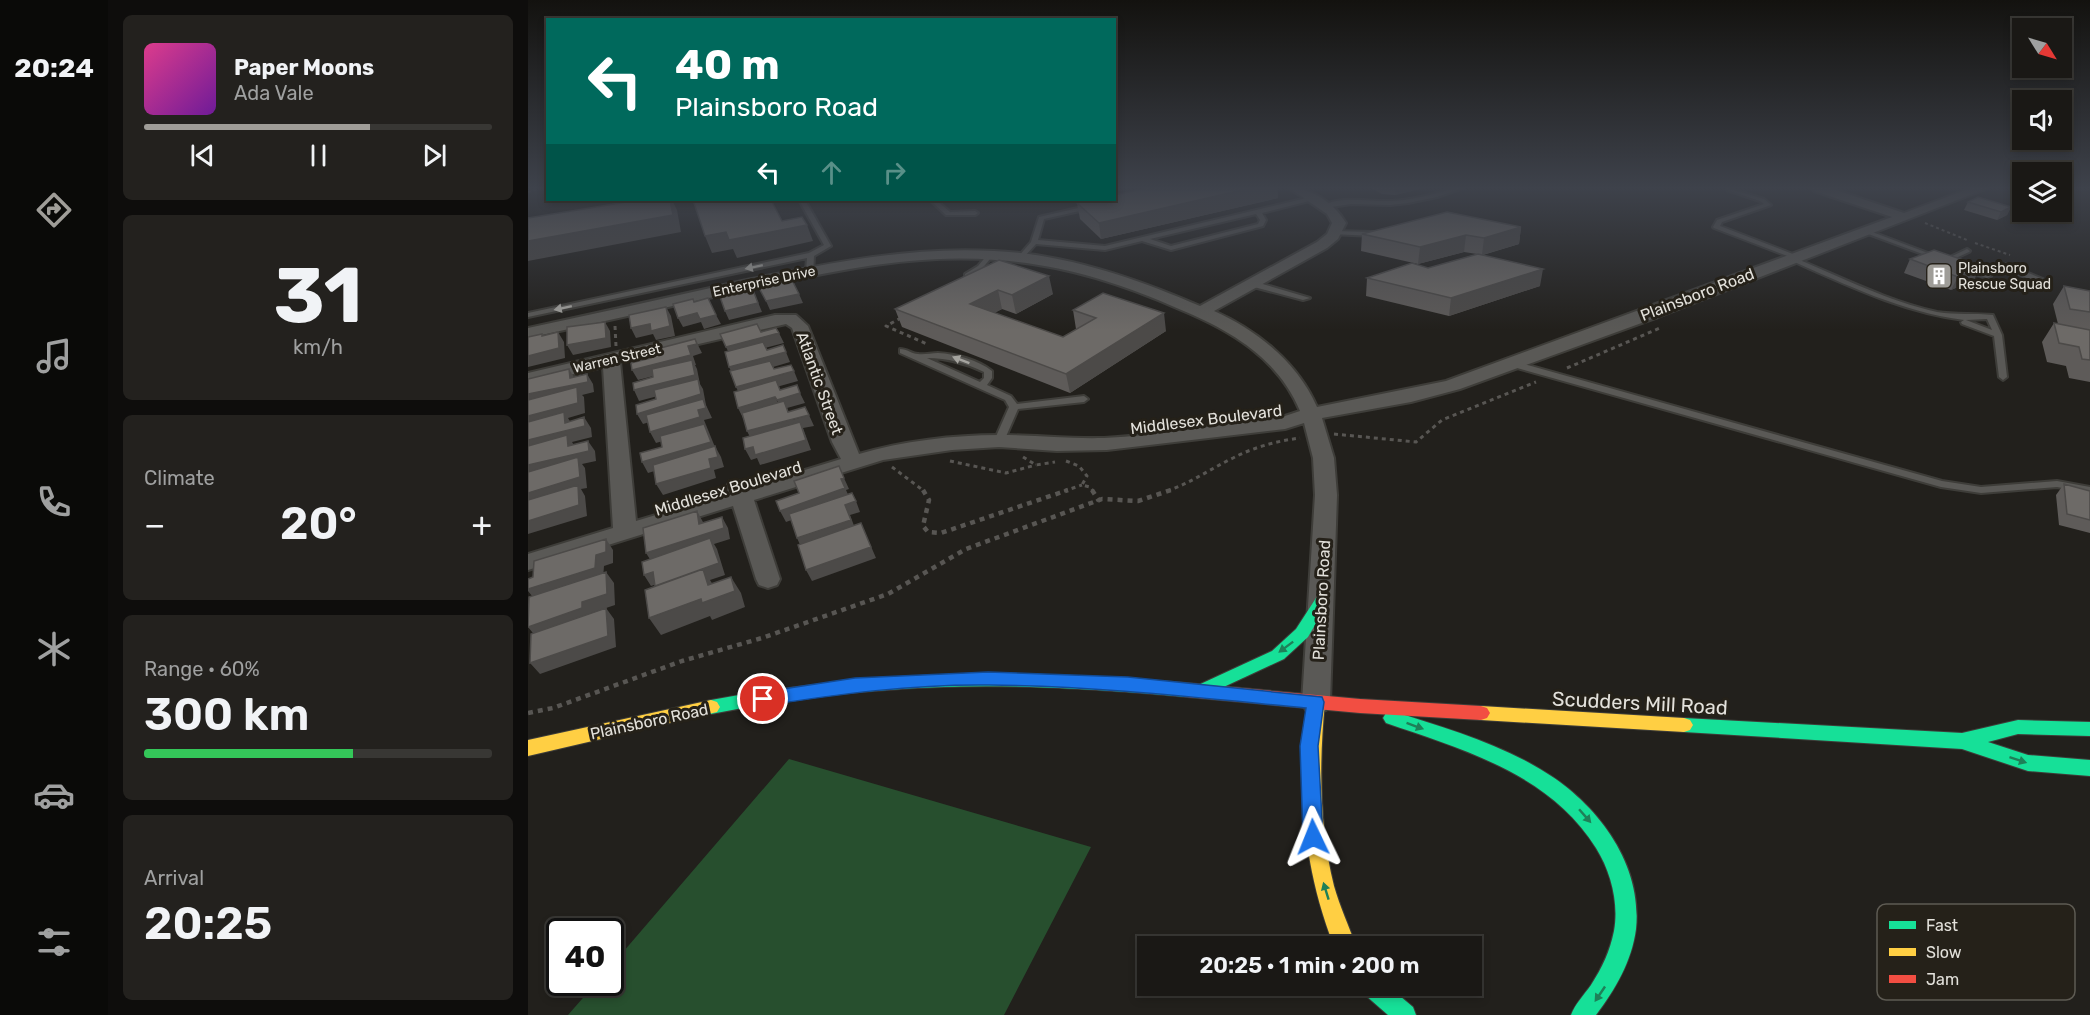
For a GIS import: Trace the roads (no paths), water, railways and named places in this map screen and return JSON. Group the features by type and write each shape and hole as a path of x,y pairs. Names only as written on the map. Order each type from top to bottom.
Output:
{"street":[{"path":"1202,311 1322,245 1332,235"},
{"name":"Plainsboro Road","path":"528,748 717,706 855,685 988,678 1128,684 1316,702 1326,465 1312,412 1420,394 1513,363 1854,235"},
{"name":"Enterprise Drive","path":"528,333 811,263 902,256 990,255 1020,258 1068,267 1130,285 1202,311 1232,326 1260,346 1293,378 1312,412"},
{"name":"Atlantic Street","path":"775,320 790,319 800,327 850,457"},
{"name":"Warren Street","path":"528,379 775,320"},
{"path":"618,358 625,526"},
{"name":"Middlesex Boulevard","path":"528,548 625,526 850,457 1008,438 1107,444 1285,423 1312,412"},
{"path":"740,492 768,579"},
{"name":"Middlesex Boulevard","path":"528,562 625,526"},
{"path":"1200,691 1263,663 1283,650 1298,638 1321,602"},
{"path":"1316,702 1309,746 1313,837 1324,886 1342,936"},
{"name":"Scudders Mill Road","path":"1316,702 1962,741 2028,763 2090,768"},
{"path":"1360,706 1504,758 1552,786 1581,810 1605,840 1620,871 1627,904 1626,934 1617,965 1599,997 1582,1015"},
{"name":"Scudders Mill Road","path":"1962,741 2018,727 2090,729"},
{"path":"1383,996 1405,1015"}],"lane":[{"path":"528,315 811,263 828,246 822,235"},
{"path":"1020,258 1034,242 1036,235"},
{"path":"1034,242 1105,248 1158,235"},
{"path":"1142,239 1172,248 1221,235"},
{"path":"1737,235 1915,309 1957,319 1998,335"},
{"path":"1877,235 1987,276"},
{"path":"1945,261 1966,251"},
{"path":"968,276 990,255"},
{"path":"2006,266 2040,281"},
{"path":"1253,284 1306,298"},
{"path":"1957,319 1990,317 1998,335 2003,377"},
{"path":"903,351 983,385 1008,399 1014,406"},
{"path":"917,357 948,355 979,367 988,371 988,378 983,385"},
{"path":"1513,363 1941,484 1982,490 2057,484 2090,490"},
{"path":"1014,406 1084,399"},
{"path":"1008,438 1014,406"}],"place":[{"name":"Plainsboro Rescue Squad","path":"1939,276"}]}
